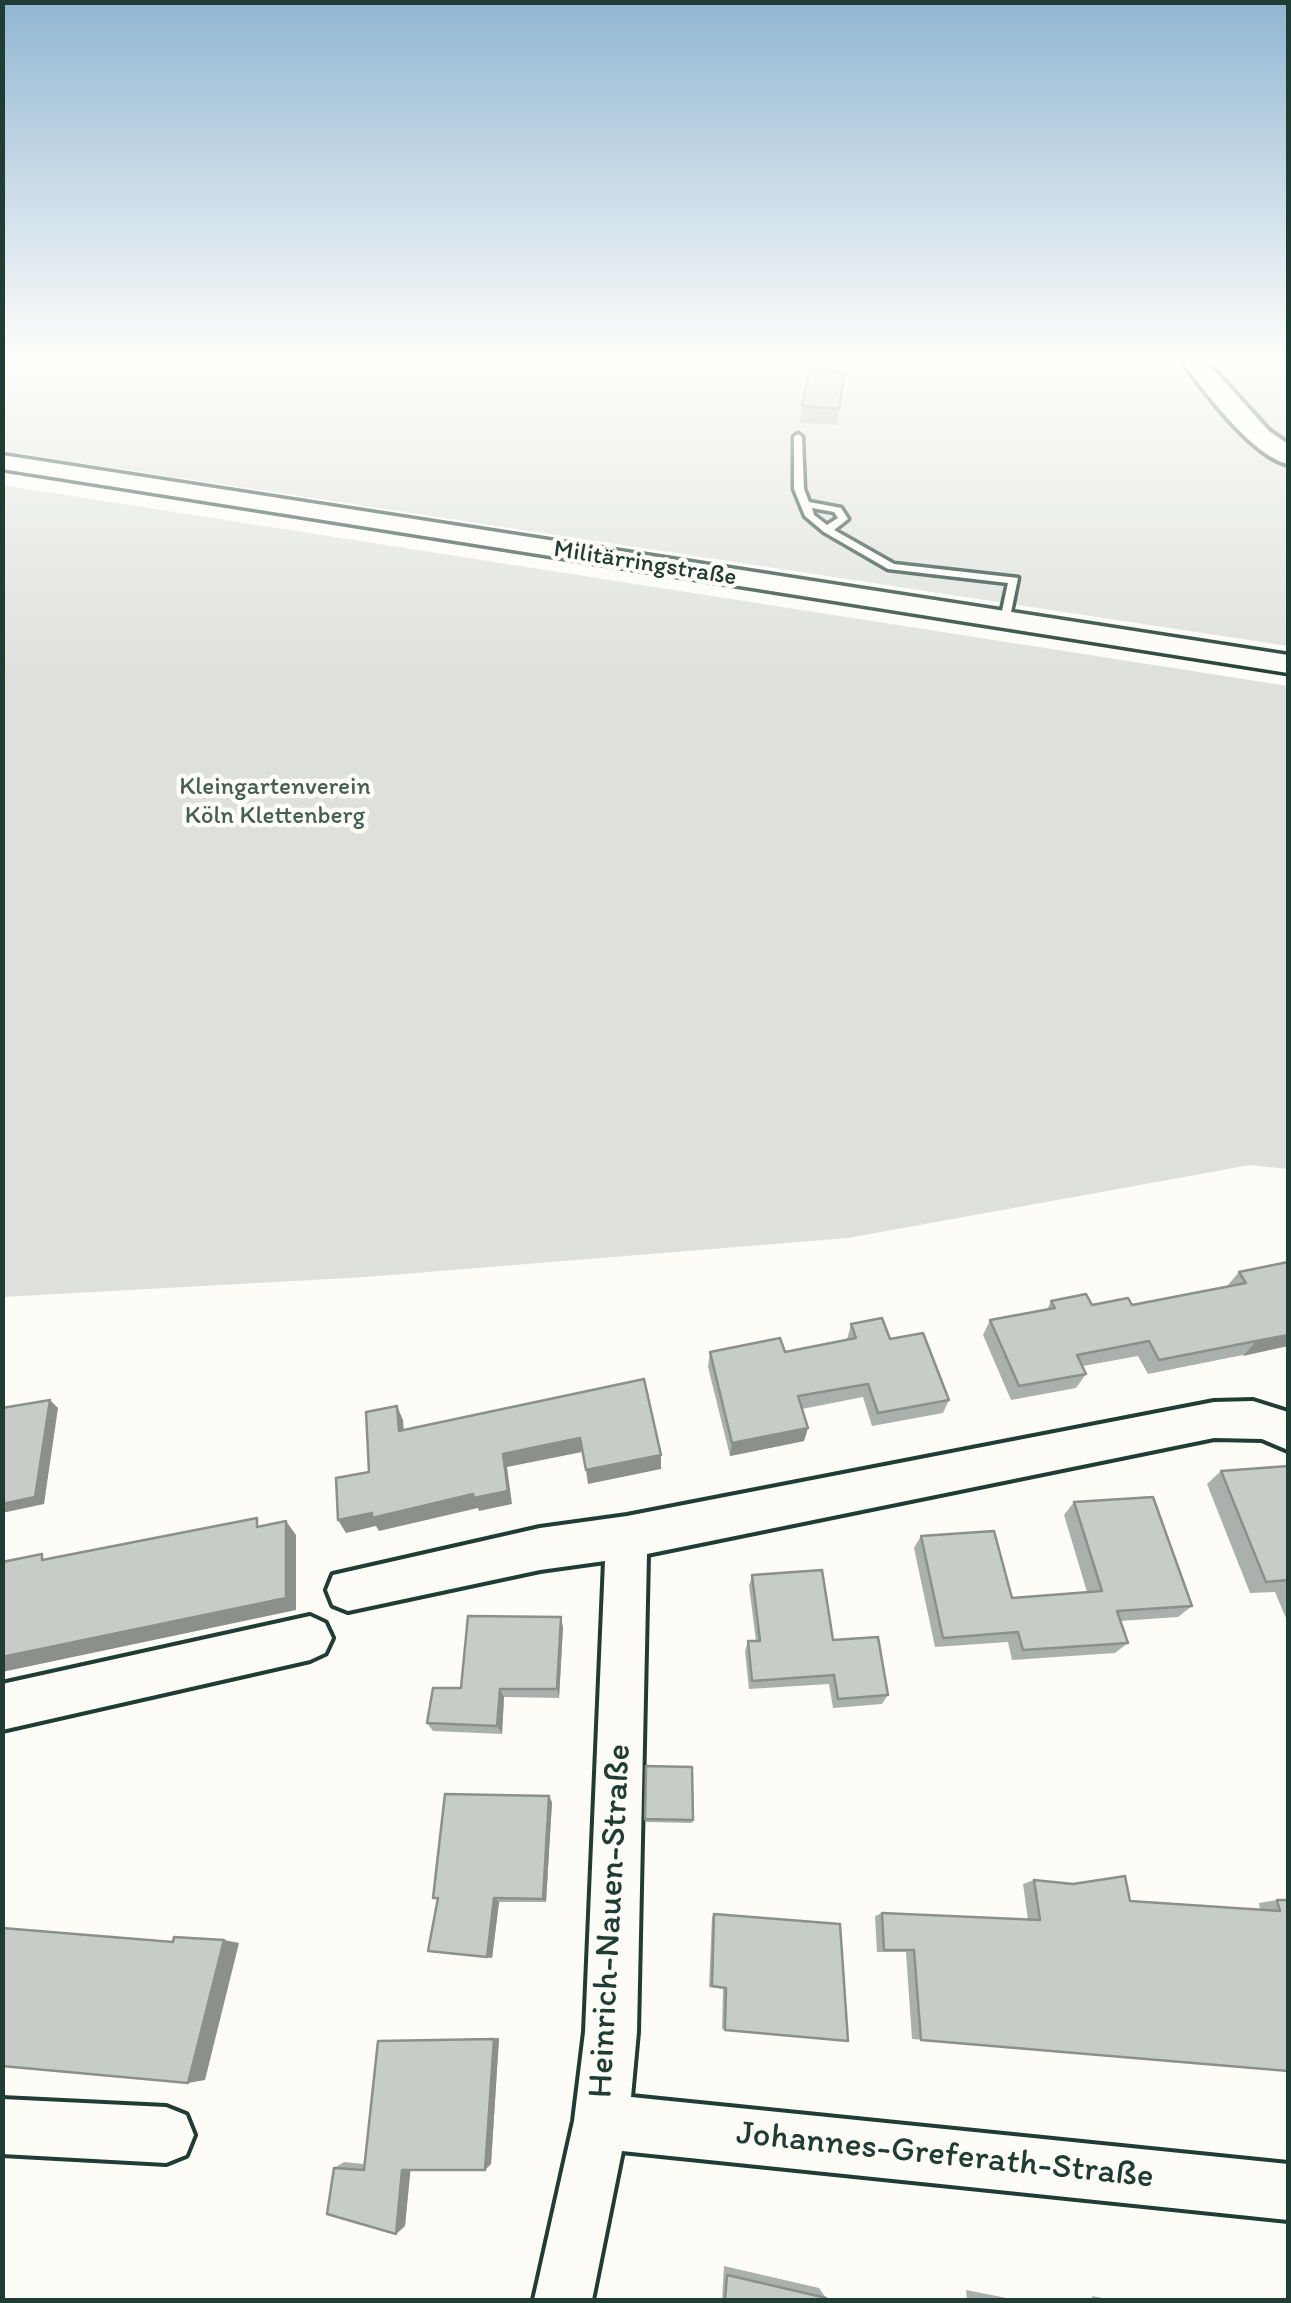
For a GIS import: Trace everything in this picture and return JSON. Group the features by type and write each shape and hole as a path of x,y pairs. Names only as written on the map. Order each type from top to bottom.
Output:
{"main road":[{"name":"Militärringstraße","path":"18,464 1288,664"}],"street":[{"path":"348,1590 540,1549 627,1537 1214,1420 1246,1417 1285,1424"},
{"name":"Heinrich-Nauen-Straße","path":"563,2300 601,2121 611,2032 627,1537"},
{"path":"2,1707 310,1638"},
{"name":"Johannes-Greferath-Straße","path":"601,2121 1288,2192"},
{"path":"2,2126 166,2135"}],"lane":[{"path":"799,464 799,489 810,516 892,567 1014,580 1005,620"},
{"path":"804,504 838,510 843,519 827,530"}],"green space":[{"path":"92,464 1288,464 1288,646"},
{"name":"Kleingartenverein Köln Klettenberg","path":"2,485 1288,686 1288,1169 1250,1165 848,1238 366,1277 3,1297"}],"building":[{"path":"1288,1262 1288,1335 1159,1360 1149,1341 1077,1355 1086,1374 1019,1386 990,1320 1055,1308 1051,1301 1086,1294 1092,1305 1128,1298 1132,1305 1246,1283 1239,1272"},
{"path":"882,1318 890,1339 923,1333 949,1400 878,1413 868,1384 798,1396 808,1428 732,1443 710,1352 780,1338 785,1352 856,1338 851,1324"},
{"path":"644,1379 661,1455 586,1470 580,1438 503,1454 508,1491 474,1498 473,1494 372,1518 372,1513 338,1520 336,1478 369,1472 366,1412 397,1406 399,1431"},
{"path":"50,1400 35,1497 2,1504 2,1408"},
{"path":"1288,1466 1288,1580 1266,1582 1221,1471"},
{"path":"1153,1497 1192,1606 1117,1611 1128,1643 1023,1650 1018,1632 943,1638 921,1536 994,1531 1012,1598 1102,1591 1074,1502"},
{"path":"257,1518 257,1527 286,1521 286,1598 2,1657 2,1562 42,1554 42,1560"},
{"path":"822,1570 833,1640 878,1637 888,1695 838,1699 834,1675 752,1681 748,1641 760,1641 752,1575"},
{"path":"468,1616 561,1617 557,1689 500,1689 497,1726 427,1723 433,1688 461,1688"},
{"path":"646,1766 692,1767 693,1820 645,1819"},
{"path":"445,1794 549,1796 543,1899 494,1898 487,1957 428,1951 438,1898 433,1898"},
{"path":"1125,1876 1130,1901 1280,1911 1277,1900 1288,1900 1288,2071 921,2040 914,1950 884,1950 882,1913 1040,1920 1034,1880 1073,1884"},
{"path":"714,1914 840,1924 848,2041 725,2030 726,1988 712,1986"},
{"path":"2,1928 173,1942 174,1937 224,1940 188,2083 2,2066"},
{"path":"494,2039 485,2170 402,2170 396,2234 327,2214 334,2168 364,2170 378,2041"},
{"path":"727,2275 826,2298 826,2300 725,2300"}]}
